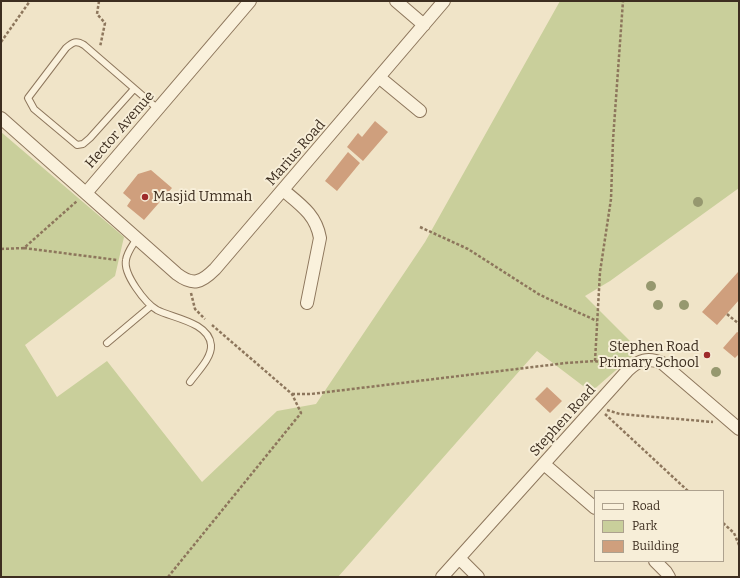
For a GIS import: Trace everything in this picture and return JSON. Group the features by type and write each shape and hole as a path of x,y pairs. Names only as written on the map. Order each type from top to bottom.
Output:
{"street":[{"name":"Hector Avenue","path":"1,118 86,193 250,1"},
{"path":"396,1 424,25"},
{"name":"Marius Road","path":"191,282 206,278 215,269 380,78 444,1"},
{"path":"380,78 420,111"},
{"path":"283,190 307,210 318,228 320,238 307,303"},
{"path":"86,193 177,274 191,282"},
{"name":"Stephen Road","path":"442,577 628,370 640,361 647,359 662,363 736,426"},
{"path":"544,464 594,507"},
{"path":"459,558 478,577"},
{"path":"656,562 663,568 669,577"}],"lane":[{"path":"134,89 83,144 77,145 70,141 34,110 28,98 73,42 78,41 158,109"},
{"path":"137,238 128,253 126,262 127,271 131,281 151,306 157,310 179,317 193,324 209,339 211,346 209,354 190,382"},
{"path":"107,343 151,306"}],"path":[{"path":"1,42 30,1"},
{"path":"95,54 101,47 105,22 97,14 99,1"},
{"path":"595,361 600,272 611,199 613,140 623,1"},
{"path":"24,248 86,193"},
{"path":"420,227 468,248 540,294 597,321"},
{"path":"1,249 24,248 126,262"},
{"path":"168,577 301,413 292,394 195,309 191,295 191,282"},
{"path":"727,314 739,324"},
{"path":"292,394 312,394 477,372 595,361 628,370"},
{"path":"596,406 620,414 736,426"},
{"path":"596,406 687,490"},
{"path":"724,524 734,533 739,545"}],"green space":[{"path":"560,1 739,1 739,188 610,281 585,296 639,350 591,392 537,351 338,577 1,577 1,132 124,237 115,276 25,345 57,397 107,361 202,482 277,411 316,404 425,242"}],"building":[{"path":"375,121 388,132 363,161 347,147 358,133 362,137"},
{"path":"348,152 360,163 337,191 325,181"},
{"name":"Masjid Ummah","path":"151,170 172,188 144,220 127,206 131,200 123,193 138,174"},
{"name":"Stephen Road Primary School","path":"738,272 739,300 717,325 702,312"},
{"path":"737,332 739,333 739,354 735,358 723,348"},
{"path":"547,387 562,401 550,413 535,399"}],"place":[{"name":"Masjid Ummah","path":"145,197"},
{"name":"Stephen Road Primary School","path":"707,355"}]}
